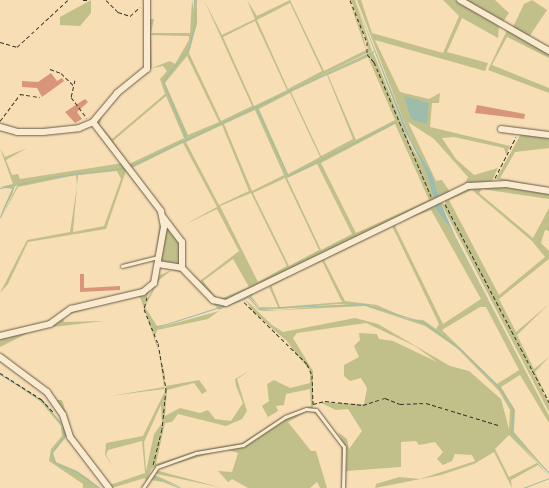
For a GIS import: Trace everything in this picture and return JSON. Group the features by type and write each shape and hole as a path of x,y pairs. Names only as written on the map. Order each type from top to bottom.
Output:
{"street":[{"path":"460,0 549,51"},
{"path":"0,127 17,132 43,132 79,128 93,122 118,93 147,69 147,1"},
{"path":"93,122 156,202 163,217 182,242 182,268"},
{"path":"501,129 549,135"},
{"path":"158,264 182,268 216,302 240,297 468,186 493,184 549,191"},
{"path":"0,336 50,324 71,309 152,287 160,254 163,217"},
{"path":"0,357 47,392 63,415 70,437 109,488"}],"lane":[{"path":"122,266 150,261 160,254"},
{"path":"143,488 152,470 196,452 243,445 285,417 314,410 344,446 343,488"}],"path":[{"path":"0,42 17,47 68,0"},
{"path":"106,0 118,12 130,16 147,1"},
{"path":"350,0 367,42 367,54 374,62 433,202"},
{"path":"50,69 62,73 74,87"},
{"path":"75,80 72,101 93,122"},
{"path":"0,121 20,94 40,96"},
{"path":"493,184 517,131"},
{"path":"442,198 549,402"},
{"path":"152,287 144,306 159,348 166,389 162,429 152,470"},
{"path":"240,297 308,364 312,375 314,410"},
{"path":"0,373 46,402 59,419"},
{"path":"313,404 325,401 363,405 386,398 400,404 426,403 502,426"}],"shaded area":[{"path":"91,0 91,13 80,26 60,25 60,17"},
{"path":"148,0 150,19 154,19 151,33 190,33 192,0 195,14 194,0 197,0 197,24 189,53 221,121 252,106 204,0 222,35 255,19 247,0 257,16 290,0 324,71 366,50 349,0 358,21 351,0 355,0 372,51 368,53 367,42 362,30 367,53 270,101 367,55 378,71 367,54 373,52 410,144 426,171 434,200 232,300 218,300 214,300 183,265 200,281 239,251 217,209 184,225 217,207 183,143 132,168 163,209 97,124 103,112 100,125 112,139 165,94 160,79 167,71 163,66 148,69","holes":["290,3 322,71 288,89 257,20","255,21 287,90 254,106 223,37","151,35 189,36 189,40 175,64 170,61 152,68","187,56 219,122 188,135 165,83","368,57 395,120 356,140 328,75","327,75 353,139 321,156 291,92","290,93 320,157 288,174 259,109","166,96 184,138 129,164 113,141","255,110 284,175 252,191 224,124","395,124 429,200 356,233 321,163","222,125 249,191 219,205 186,142","317,164 352,234 321,250 287,178","285,178 319,250 289,266 253,193","251,193 287,266 258,282 220,206","233,259 249,287 218,300 203,281"]},
{"path":"355,0 412,142 432,174 440,198 434,200 426,172 405,131"},
{"path":"357,0 361,0 372,33 443,53 459,16 443,0 456,0 499,26 498,38 462,18 447,52 488,63 485,71 375,40 400,92 429,99 440,93 439,103 432,103 430,127 510,146 506,155 504,148 454,137 442,138 456,159 474,175 498,168 492,181 464,186 468,177 434,139 408,122 436,181 442,180 450,192 440,198 432,174 412,142"},
{"path":"465,0 495,0 509,13 503,22"},
{"path":"532,0 547,10 529,37 503,22 513,27 524,4"},
{"path":"507,30 549,53 549,58 507,37 492,65 549,88 549,93 488,70"},
{"path":"404,96 429,103 427,124 411,119"},
{"path":"521,134 549,137 549,148 515,152 500,178 543,187 496,179"},
{"path":"0,148 5,157 27,148 6,160 12,175 18,174 20,179 123,163 159,209 162,218 163,224 158,256 155,258 161,216 126,171 106,229 28,242 8,284 0,293 27,240 70,232 77,186 76,175 18,187 0,220 18,184 13,186 12,195 0,216 12,189 0,187 13,184","holes":["117,171 121,179 104,226 73,232 78,175"]},
{"path":"491,185 549,193 549,199 482,189 479,193 533,238 549,208 549,231 545,230 541,243 549,251 549,259 499,299 516,332 549,304 517,335 534,369 549,357 535,372 549,401 524,359 549,403 549,412 440,201 446,206 445,200 460,190","holes":["472,190 532,241 545,257 499,295 449,200"]},
{"path":"440,201 455,236 549,416 449,227 434,207"},
{"path":"435,202 434,207 449,227 549,416 549,423 520,375 501,387 515,410 514,432 549,473 511,433 549,476 538,465 511,480 512,488 494,452 474,464 441,475 375,488 376,484 399,477 420,479 475,461 472,455 455,454 452,461 443,465 437,459 443,452 435,442 419,445 416,441 401,442 401,467 346,471 347,451 338,432 347,439 349,449 362,431 348,409 336,410 319,402 364,404 367,388 361,378 350,381 344,376 344,365 359,357 354,346 360,340 359,333 377,334 379,339 393,341 437,362 415,346 366,323 297,333 293,338 313,371 313,408 285,416 260,435 243,444 187,455 152,468 146,481 145,478 112,488 70,435 63,413 45,389 11,365 0,354 41,383 56,400 62,400 73,435 110,485 145,473 142,441 108,450 106,455 114,468 105,455 106,443 143,436 164,393 164,389 110,396 164,387 159,353 140,297 119,299 64,316 72,310 150,290 144,305 160,275 174,269 185,271 215,303 224,305 241,300 219,310 184,273 172,270 159,280 145,307 157,326 167,324 154,329 219,311 208,319 157,330 155,336 151,327 157,344 165,375 164,396 166,386 199,380 207,391 202,394 194,383 167,390 165,416 180,408 200,413 208,410 215,419 231,421 243,403 235,379 251,370 237,379 247,411 242,419 226,426 178,414 172,422 165,423 156,464 196,451 242,443 282,417 311,406 310,389 286,394 284,405 276,406 278,411 268,417 262,406 269,401 267,384 274,380 290,388 310,383 310,371 286,340 254,313 245,299 272,325 283,332 355,318 378,324 450,366 469,371 501,399 509,429 510,410 499,391 457,348 425,326 365,306 264,311 258,310 247,298 258,309 279,310 350,304 279,309 261,308 249,297 271,286 280,307 342,302 322,261 300,271 394,224 443,324 481,299 431,210 395,224 430,206 241,298","holes":["392,226 439,324 436,329 423,320 408,319 377,305 345,301 324,260","480,307 486,307 519,370 497,384 442,330","161,405 162,423 154,434 146,471 144,442","509,435 537,463 509,477 495,449"]},
{"path":"166,222 181,241 180,267 160,263"},
{"path":"63,316 64,322 104,321 36,329 0,347 0,339 33,328 49,326"},
{"path":"0,373 45,402 104,485 67,436 53,453 56,462 77,471 102,488 87,478 99,488 83,488 83,484 49,461 51,449 62,436 61,426 41,402"},
{"path":"307,410 312,410 333,430 341,442 345,455 342,488 341,444 315,413 308,411 288,422 311,451 316,451 327,488 320,488 317,482 310,488 248,488 232,479 228,482 218,471 232,472 238,453 225,449 244,446 282,419"},
{"path":"224,449 155,470 223,488 153,474 183,488 160,480 163,482 150,480 145,488 149,476 159,480 150,475 157,467 195,454"}],"building":[{"path":"51,73 57,81 62,78 64,81 42,97 37,88 22,87 22,81 38,82"},
{"path":"85,99 88,102 77,112 82,119 75,123 65,112"},
{"path":"477,105 525,114 524,119 475,113"},
{"path":"80,274 84,274 84,288 120,286 120,290 80,292"}],"waterway":[{"path":"186,138 163,81 189,48 195,19 194,0"},
{"path":"130,166 373,51"},
{"path":"256,108 288,176 395,122"},
{"path":"0,188 52,177 125,168"},
{"path":"0,217 14,186"},
{"path":"242,300 252,294"},
{"path":"248,297 259,308 365,304 425,323 461,350 499,387 513,409 511,433 549,473"},
{"path":"154,328 241,300"},
{"path":"0,374 41,400 63,425 64,436 51,453 55,463 77,472 100,488"},
{"path":"153,477 180,488"},
{"path":"523,488 549,478"}]}
